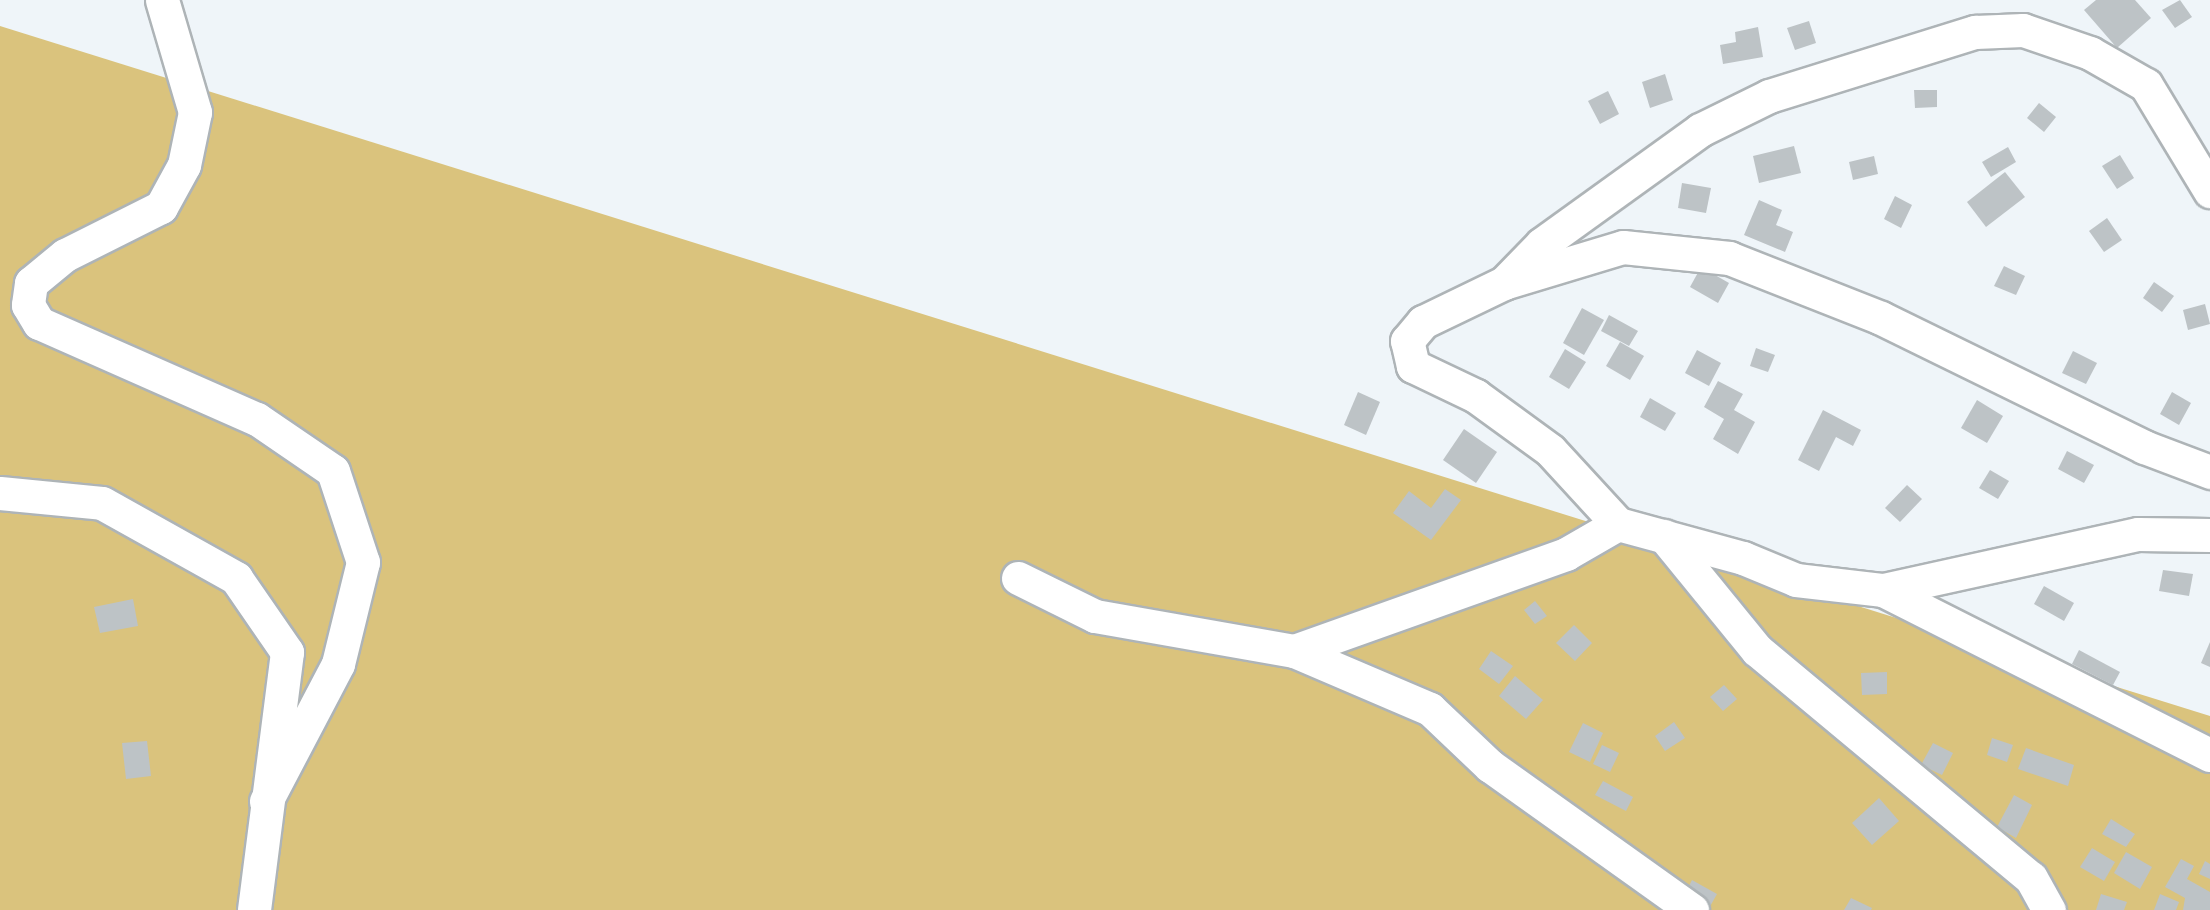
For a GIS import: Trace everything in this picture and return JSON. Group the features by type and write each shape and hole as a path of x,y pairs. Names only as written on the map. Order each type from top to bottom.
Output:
{"street":[{"path":"162,0 195,112 184,165 161,207 65,255 31,283 28,305 39,323 257,419 333,471 363,562 338,663 266,801"},
{"path":"1504,283 1542,244 1700,130 1769,96 1975,32 2023,30 2090,53 2146,86 2210,191"},
{"path":"2210,472 2144,447 1881,318 1729,258 1623,247 1504,283 1423,322 1407,341 1413,366 1476,396 1551,450 1618,524 1664,536 1796,580 1883,590 2138,534 2210,535"},
{"path":"0,493 102,503 236,578 287,652 266,801 254,910"},
{"path":"1294,651 1566,554 1618,524"},
{"path":"1664,536 1757,650 2031,878 2049,910"},
{"path":"1018,578 1095,616 1294,651 1430,709 1490,766 1692,910"},
{"path":"1883,590 2210,755"}],"shaded area":[{"path":"0,26 2210,716 2210,910 0,910"}],"building":[{"path":"2096,0 2135,0 2151,18 2117,48 2084,10"},
{"path":"2180,0 2192,17 2175,28 2162,10"},
{"path":"1809,21 1816,43 1795,50 1787,28"},
{"path":"1758,27 1763,57 1723,64 1720,45 1736,42 1735,32"},
{"path":"1665,74 1673,100 1650,108 1642,82"},
{"path":"1914,90 1937,90 1937,107 1915,108"},
{"path":"1608,91 1619,114 1600,124 1588,101"},
{"path":"2039,103 2056,117 2044,132 2027,118"},
{"path":"1794,146 1801,173 1759,183 1753,156"},
{"path":"2008,147 2016,162 1991,177 1982,162"},
{"path":"2120,155 2134,178 2117,189 2102,166"},
{"path":"1874,156 1878,174 1853,180 1849,162"},
{"path":"2005,172 2025,197 1986,227 1967,202"},
{"path":"1682,183 1711,188 1706,213 1678,208"},
{"path":"1895,196 1912,205 1901,228 1884,219"},
{"path":"1759,200 1782,210 1776,225 1793,232 1785,252 1744,235"},
{"path":"2107,218 2122,240 2104,252 2089,231"},
{"path":"2004,266 2025,276 2016,295 1994,286"},
{"path":"1701,267 1729,283 1718,303 1690,287"},
{"path":"2154,282 2174,296 2162,312 2143,298"},
{"path":"2205,304 2210,324 2188,330 2183,310"},
{"path":"1582,308 1604,320 1584,355 1563,343"},
{"path":"1609,315 1638,331 1629,346 1601,331"},
{"path":"1620,342 1644,356 1630,380 1606,366"},
{"path":"1756,348 1775,355 1768,372 1750,366"},
{"path":"1565,349 1586,362 1569,389 1549,377"},
{"path":"1697,350 1721,363 1709,386 1685,373"},
{"path":"2073,351 2097,363 2086,384 2062,373"},
{"path":"1718,381 1743,394 1734,410 1755,422 1738,454 1713,439 1724,419 1704,407"},
{"path":"1358,392 1380,402 1366,435 1344,425"},
{"path":"2172,392 2191,403 2179,425 2160,414"},
{"path":"1650,398 1676,413 1665,431 1640,417"},
{"path":"1977,400 2003,416 1987,443 1961,428"},
{"path":"1823,410 1861,430 1853,446 1836,437 1819,471 1798,460"},
{"path":"1464,429 1497,452 1476,483 1443,460"},
{"path":"2067,451 2094,465 2084,483 2058,469"},
{"path":"1990,470 2009,481 1998,499 1979,488"},
{"path":"1907,485 1922,499 1900,522 1885,508"},
{"path":"1445,489 1461,500 1431,540 1393,513 1409,491 1431,508"},
{"path":"2163,570 2193,574 2189,596 2159,591"},
{"path":"2044,586 2074,603 2064,621 2034,604"},
{"path":"133,599 138,626 100,633 94,607"},
{"path":"1535,601 1547,616 1535,624 1524,610"},
{"path":"1574,625 1592,643 1575,661 1556,643"},
{"path":"2210,642 2210,667 2201,663"},
{"path":"2079,650 2120,672 2113,685 2072,664"},
{"path":"1491,651 1513,666 1499,684 1479,669"},
{"path":"1887,672 1887,694 1862,695 1861,673"},
{"path":"1515,676 1543,700 1526,719 1499,696"},
{"path":"1724,685 1737,699 1723,711 1710,697"},
{"path":"1674,722 1685,738 1665,751 1655,736"},
{"path":"1583,723 1603,733 1590,762 1569,752"},
{"path":"1992,738 2013,745 2007,762 1987,755"},
{"path":"147,741 151,776 126,779 122,743"},
{"path":"1933,743 1953,753 1942,775 1921,765"},
{"path":"1602,745 1619,753 1610,772 1593,764"},
{"path":"2026,748 2074,765 2068,786 2018,769"},
{"path":"1603,781 1633,797 1626,811 1595,795"},
{"path":"2014,795 2032,805 2016,838 1997,827"},
{"path":"1879,798 1899,821 1872,845 1852,823"},
{"path":"2111,819 2135,834 2126,847 2102,834"},
{"path":"2092,848 2115,862 2104,881 2080,867"},
{"path":"2126,852 2152,867 2140,889 2114,873"},
{"path":"2181,859 2194,866 2187,879 2210,892 2210,910 2183,910 2185,898 2165,887"},
{"path":"2205,861 2210,864 2210,879 2199,874"},
{"path":"1692,880 1717,894 1708,910 1684,896"},
{"path":"2101,894 2127,902 2124,910 2096,910"},
{"path":"2160,894 2179,902 2176,910 2154,910"},
{"path":"1851,898 1872,908 1871,910 1844,910"}]}
